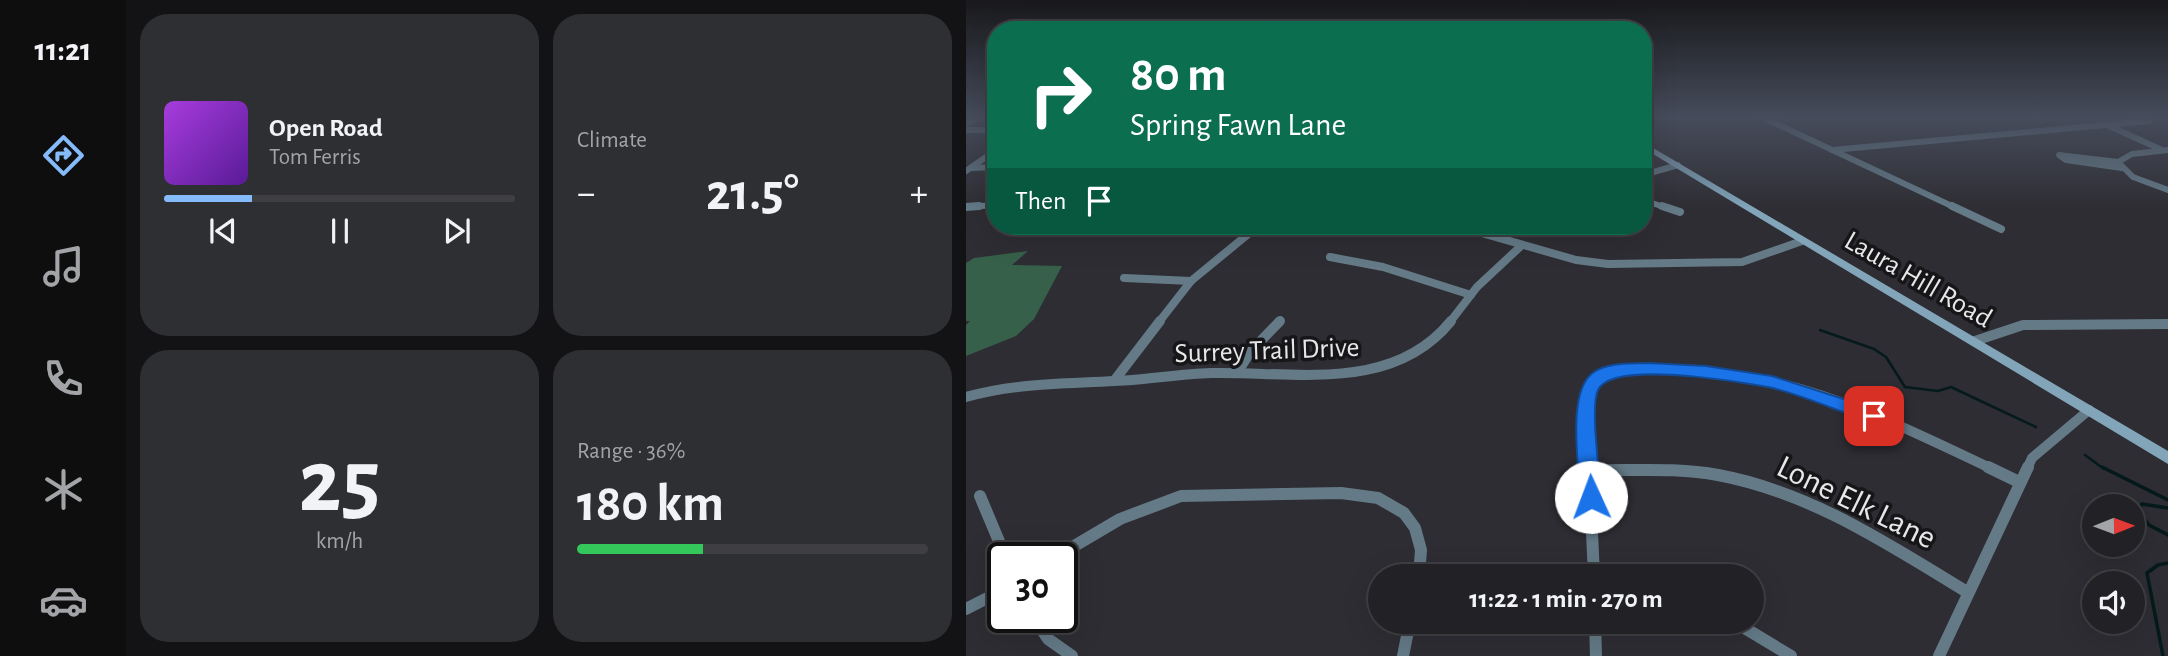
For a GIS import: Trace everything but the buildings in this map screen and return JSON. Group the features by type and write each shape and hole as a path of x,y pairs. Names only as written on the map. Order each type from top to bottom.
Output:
{"main road":[{"name":"Laura Hill Road","path":"1652,149 2168,458"}],"street":[{"path":"1827,148 2001,229"},
{"path":"1832,150 1858,148"},
{"path":"2120,165 2124,156 2165,150"},
{"path":"2120,165 2066,160 2059,155 2120,165 2143,181 2168,190"},
{"path":"968,170 987,156"},
{"path":"1652,172 1678,165"},
{"path":"968,170 987,168"},
{"path":"1652,203 1680,212"},
{"path":"966,208 987,206"},
{"path":"1114,381 1191,281 1247,235"},
{"path":"1488,235 1576,260 1608,264 1718,264 1761,257 1802,240"},
{"name":"Surrey Trail Drive","path":"966,397 1019,384 1114,381 1208,372 1326,377 1376,369 1434,341 1449,327 1471,295 1522,245"},
{"path":"1330,257 1362,260 1471,295"},
{"path":"1124,278 1191,281"},
{"path":"1237,373 1251,351 1280,321"},
{"path":"1975,341 2023,325 2168,324"},
{"path":"1594,564 1586,407 1589,388 1600,376 1622,370 1706,372 1772,382 1874,416 2018,482"},
{"path":"1939,656 2018,482 2032,458 2090,410"},
{"name":"Lone Elk Lane","path":"1590,470 1701,472 1738,479 1792,495 1862,529 1967,592"},
{"path":"1078,544 1120,519 1181,496 1341,493 1378,498 1404,513 1415,528 1421,550 1420,564"},
{"path":"980,496 999,542"},
{"path":"966,609 987,598"},
{"path":"1044,633 1072,656"},
{"path":"1403,656 1407,634"},
{"path":"1595,634 1596,656"},
{"path":"1755,634 1791,656"}],"green space":[{"path":"1028,251 1012,265 1062,266 1034,319 1016,336 966,356 966,325 970,321 966,321 966,263 974,258"}],"waterway":[{"path":"1820,330 1874,349 1886,357 1905,387 1938,391 1951,387 2036,427"},
{"path":"2085,455 2104,469"},
{"path":"2102,467 2168,500"},
{"path":"2168,508 2142,504 2138,510 2149,525 2168,535"},
{"path":"2163,656 2147,573 2158,565 2168,563"}],"route":[{"path":"1591,497 1586,407 1589,388 1600,376 1612,372 1648,369 1706,372 1772,382 1825,397 1874,416"}]}
